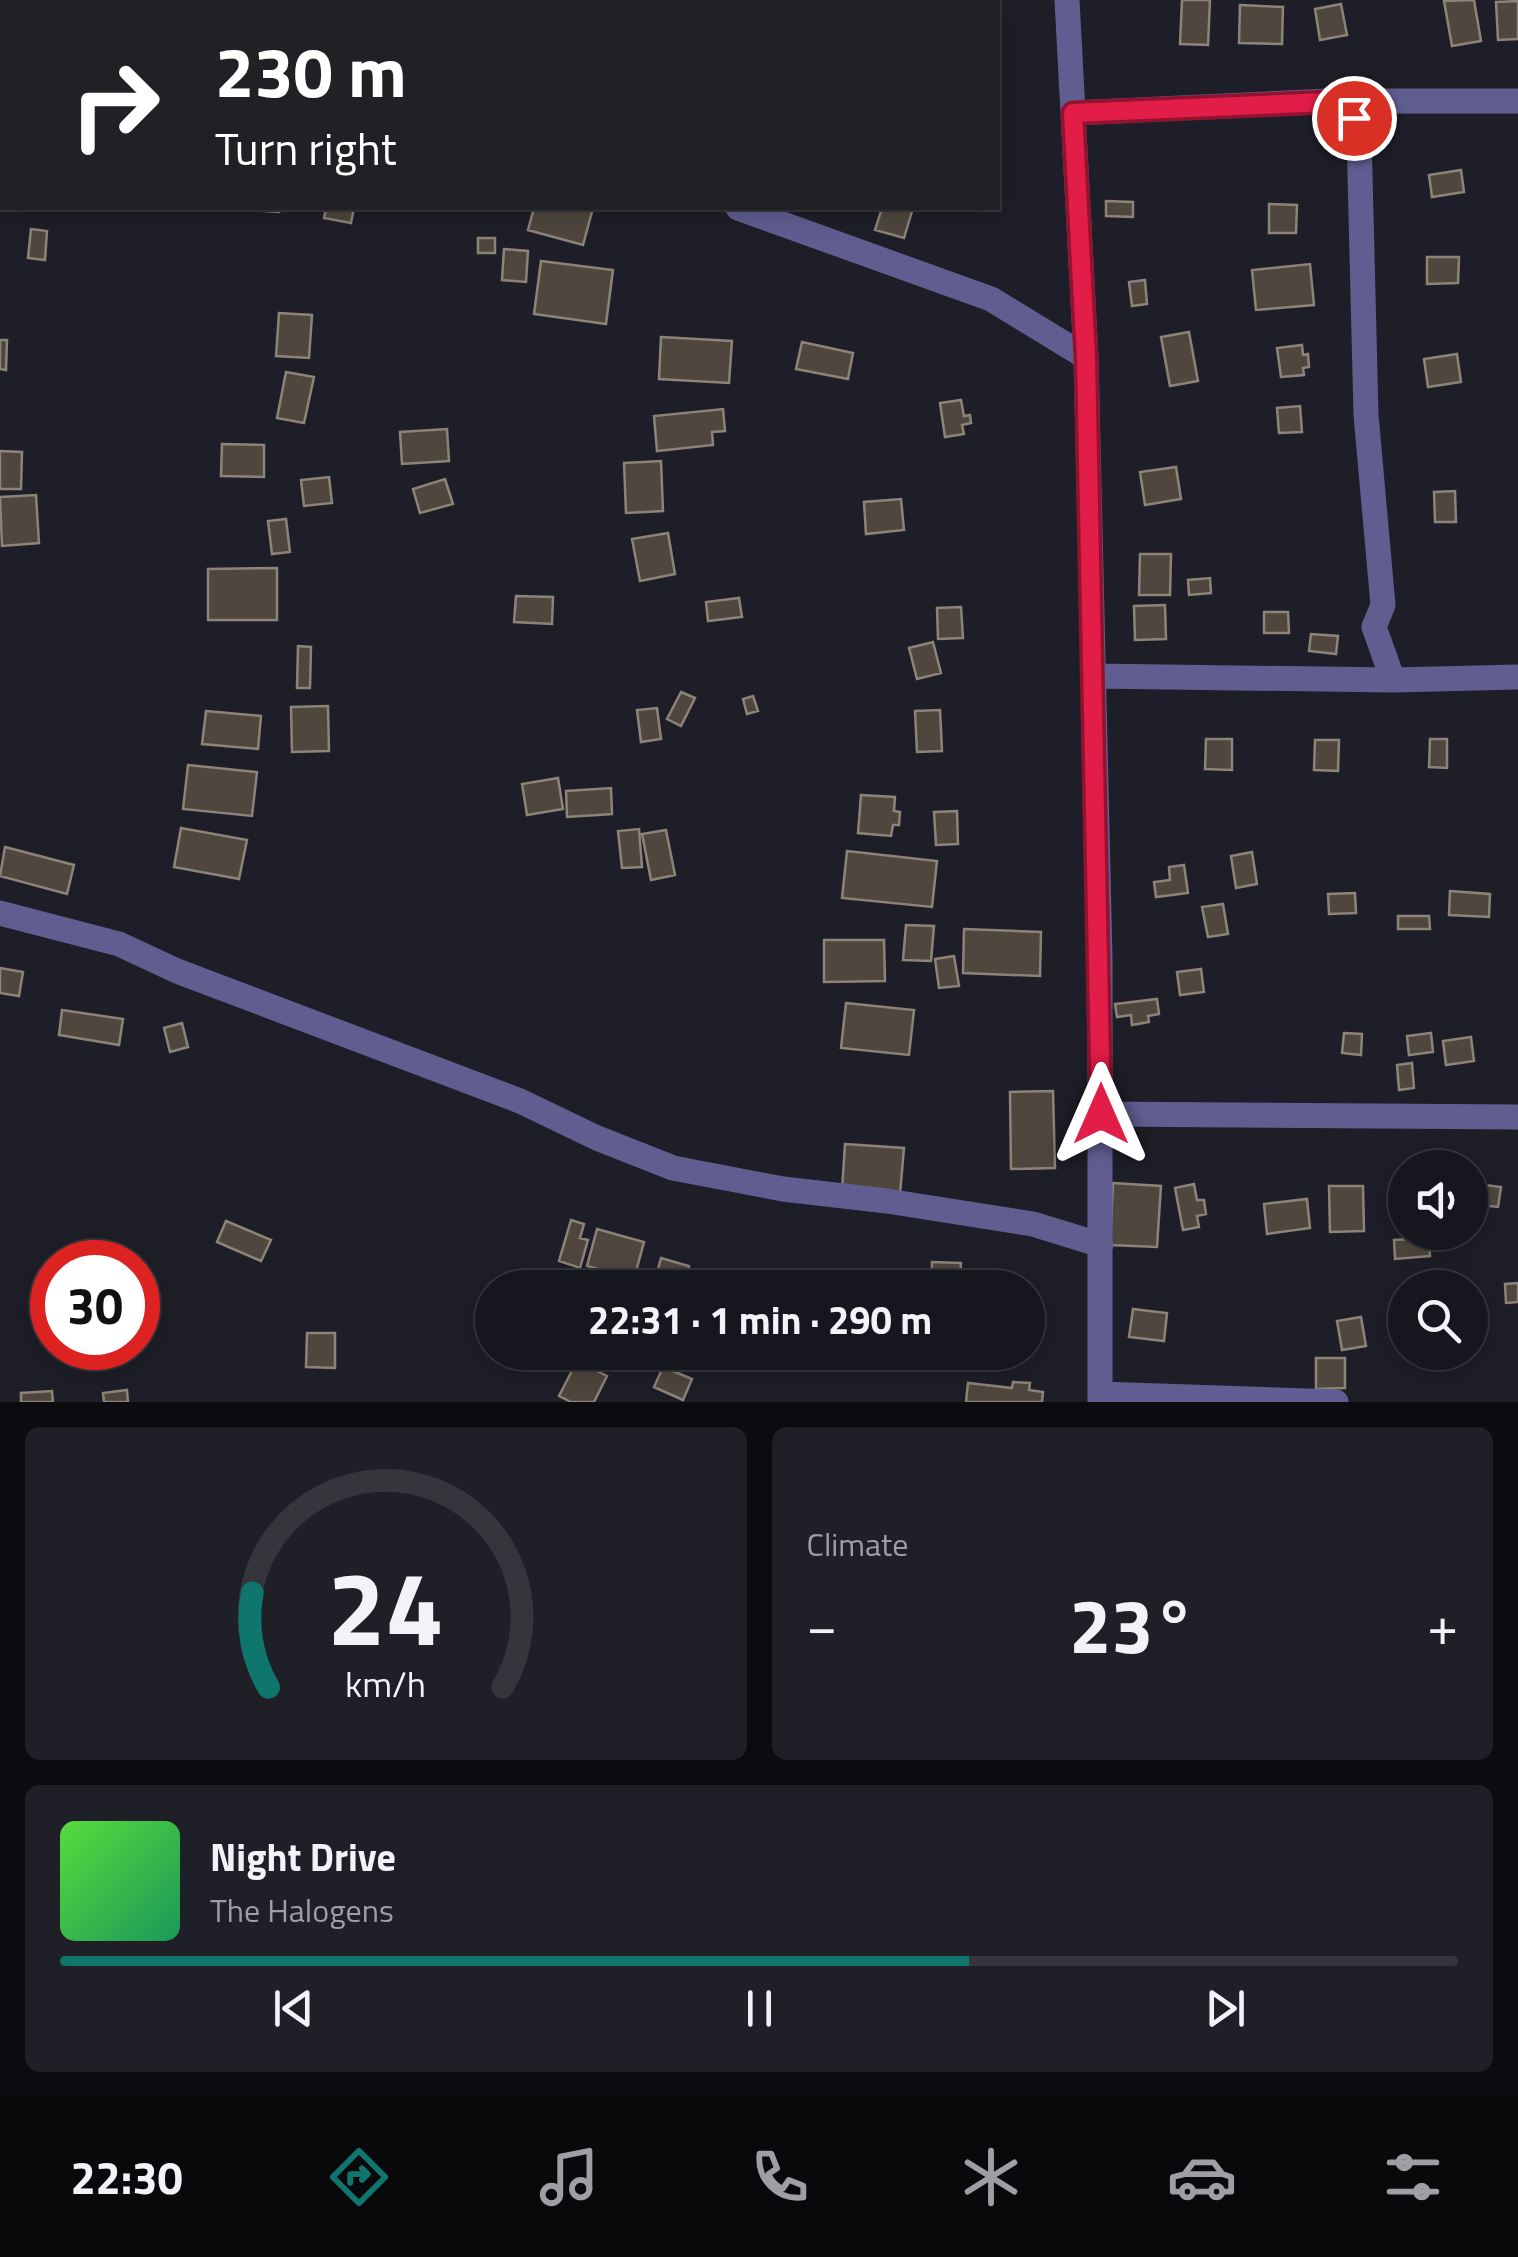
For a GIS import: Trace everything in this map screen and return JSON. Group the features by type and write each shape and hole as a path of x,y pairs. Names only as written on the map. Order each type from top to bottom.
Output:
{"street":[{"path":"1066,0 1086,357 1094,676 1101,1114 1100,1398 1336,1402"},
{"path":"1073,113 1329,102 1518,101"},
{"path":"1329,102 1354,118 1360,134 1366,415 1382,605 1374,627 1392,680"},
{"path":"744,210 991,299 1086,357"},
{"path":"1094,676 1392,680 1518,677"},
{"path":"0,913 118,944 177,972 520,1102 673,1168 784,1190 887,1201 1033,1224 1101,1245"},
{"path":"1101,1114 1518,1117"}],"building":[{"path":"1182,0 1210,0 1208,45 1180,44"},
{"path":"1474,0 1481,41 1452,46 1444,1"},
{"path":"1518,1 1518,39 1498,40 1496,2"},
{"path":"1341,4 1347,35 1320,40 1315,9"},
{"path":"1240,5 1283,7 1282,44 1239,43"},
{"path":"1461,170 1464,192 1432,197 1429,175"},
{"path":"1106,201 1133,202 1133,217 1106,216"},
{"path":"1269,204 1297,205 1296,233 1269,233"},
{"path":"326,210 354,210 351,223 324,218"},
{"path":"533,210 592,210 583,245 528,230"},
{"path":"881,210 912,210 904,238 875,230"},
{"path":"31,229 47,231 45,260 28,258"},
{"path":"478,238 495,238 495,253 478,253"},
{"path":"504,249 528,251 526,282 502,280"},
{"path":"1427,257 1459,257 1458,283 1427,284"},
{"path":"541,261 613,270 606,324 534,314"},
{"path":"1310,264 1314,305 1256,310 1252,270"},
{"path":"1145,280 1147,304 1132,306 1129,282"},
{"path":"279,313 312,315 309,358 276,356"},
{"path":"1189,332 1198,381 1170,386 1161,337"},
{"path":"661,337 732,341 729,383 659,379"},
{"path":"0,340 7,340 6,370 0,369"},
{"path":"802,342 853,353 848,379 796,369"},
{"path":"1302,345 1309,367 1303,368 1304,375 1281,377 1277,348"},
{"path":"1457,354 1461,382 1428,387 1424,359"},
{"path":"286,372 314,377 304,423 277,418"},
{"path":"961,400 964,416 970,415 971,423 962,425 964,434 945,437 940,403"},
{"path":"1300,406 1302,432 1279,433 1277,408"},
{"path":"723,409 725,431 712,432 713,445 657,451 654,416"},
{"path":"447,429 449,461 402,464 400,432"},
{"path":"222,444 264,445 264,477 221,476"},
{"path":"0,451 22,452 21,489 0,489"},
{"path":"661,461 663,511 626,513 624,463"},
{"path":"1176,467 1181,499 1145,505 1140,472"},
{"path":"329,477 332,503 304,506 301,480"},
{"path":"445,479 453,504 420,513 413,489"},
{"path":"1455,491 1456,522 1435,522 1434,492"},
{"path":"36,495 39,543 2,546 0,497"},
{"path":"901,499 904,530 866,534 864,502"},
{"path":"286,519 290,552 272,554 268,521"},
{"path":"668,533 675,574 640,581 632,539"},
{"path":"1140,554 1171,554 1170,595 1139,595"},
{"path":"277,568 277,620 208,620 208,569"},
{"path":"1210,578 1211,593 1189,595 1188,580"},
{"path":"516,596 553,597 552,624 514,622"},
{"path":"739,598 742,617 708,621 706,602"},
{"path":"1165,605 1166,639 1135,640 1134,606"},
{"path":"961,607 963,638 938,639 937,608"},
{"path":"1264,612 1288,612 1289,633 1264,633"},
{"path":"1311,634 1338,636 1336,654 1309,651"},
{"path":"933,642 941,673 917,679 909,648"},
{"path":"298,646 311,647 310,688 297,688"},
{"path":"681,692 695,698 681,726 667,719"},
{"path":"753,696 758,711 747,714 743,699"},
{"path":"328,706 329,751 292,752 291,707"},
{"path":"657,708 661,739 641,742 637,710"},
{"path":"940,710 942,751 917,752 915,711"},
{"path":"206,711 261,716 258,749 202,744"},
{"path":"1206,739 1232,739 1232,770 1205,769"},
{"path":"1430,739 1447,739 1447,768 1429,767"},
{"path":"1315,740 1339,740 1338,771 1314,770"},
{"path":"188,765 257,772 252,816 183,809"},
{"path":"558,778 563,809 527,815 522,784"},
{"path":"611,788 612,814 567,817 566,791"},
{"path":"861,795 895,797 899,825 893,825 891,836 858,833"},
{"path":"957,811 958,844 936,845 934,812"},
{"path":"181,828 247,840 239,879 174,867"},
{"path":"639,829 642,867 622,868 618,831"},
{"path":"666,830 675,875 651,880 642,834"},
{"path":"5,847 74,865 67,894 0,876"},
{"path":"847,851 937,861 932,907 842,898"},
{"path":"1252,852 1257,884 1236,888 1231,856"},
{"path":"1184,865 1188,893 1156,897 1154,882 1170,880 1169,867"},
{"path":"1450,891 1490,894 1489,917 1449,915"},
{"path":"1355,893 1356,913 1329,914 1328,894"},
{"path":"1223,904 1228,934 1208,937 1202,907"},
{"path":"1398,916 1429,916 1430,929 1398,929"},
{"path":"906,925 934,926 931,961 903,960"},
{"path":"964,929 1041,932 1040,976 963,973"},
{"path":"824,940 884,940 885,981 824,982"},
{"path":"954,956 959,986 939,988 935,959"},
{"path":"0,968 23,972 19,996 0,993"},
{"path":"1201,969 1204,992 1180,995 1177,972"},
{"path":"1157,999 1159,1014 1148,1016 1149,1022 1132,1025 1131,1015 1117,1017 1115,1004"},
{"path":"846,1003 914,1010 909,1055 841,1048"},
{"path":"62,1010 123,1019 119,1045 59,1035"},
{"path":"182,1023 188,1047 170,1052 164,1028"},
{"path":"1344,1033 1362,1034 1361,1055 1342,1053"},
{"path":"1431,1033 1433,1052 1409,1055 1407,1036"},
{"path":"1471,1037 1474,1061 1446,1065 1443,1041"},
{"path":"1412,1063 1414,1088 1399,1090 1397,1065"},
{"path":"1053,1091 1055,1168 1011,1169 1010,1092"},
{"path":"845,1144 904,1148 900,1194 842,1190"},
{"path":"1113,1183 1161,1186 1157,1247 1110,1245"},
{"path":"1194,1184 1197,1200 1204,1200 1206,1214 1197,1216 1199,1227 1183,1230 1175,1188"},
{"path":"1488,1185 1501,1187 1498,1207 1488,1206"},
{"path":"1329,1186 1363,1186 1364,1231 1330,1232"},
{"path":"1307,1199 1310,1228 1267,1234 1264,1204"},
{"path":"571,1220 584,1224 580,1238 588,1240 580,1268 559,1261"},
{"path":"226,1221 271,1240 261,1261 217,1242"},
{"path":"597,1229 644,1242 636,1270 587,1266"},
{"path":"1395,1250 1430,1250 1430,1256 1395,1259"},
{"path":"661,1258 689,1266 688,1270 658,1270"},
{"path":"932,1262 961,1263 960,1270 932,1270"},
{"path":"1518,1283 1518,1302 1506,1303 1505,1284"},
{"path":"1133,1309 1167,1313 1164,1341 1129,1337"},
{"path":"1361,1317 1366,1346 1342,1350 1337,1321"},
{"path":"307,1333 335,1333 335,1368 306,1367"},
{"path":"1316,1358 1345,1358 1345,1388 1316,1389"},
{"path":"572,1370 595,1370 607,1376 594,1402 571,1402 559,1396"},
{"path":"662,1370 692,1379 683,1400 654,1387"},
{"path":"1013,1382 1030,1383 1029,1390 1043,1392 1042,1402 966,1402 968,1383 1012,1388"},
{"path":"127,1390 128,1402 104,1402 103,1393"},
{"path":"52,1391 53,1402 21,1402 21,1393"}],"route":[{"path":"1101,1114 1086,357 1073,113 1329,102 1354,118"}]}
